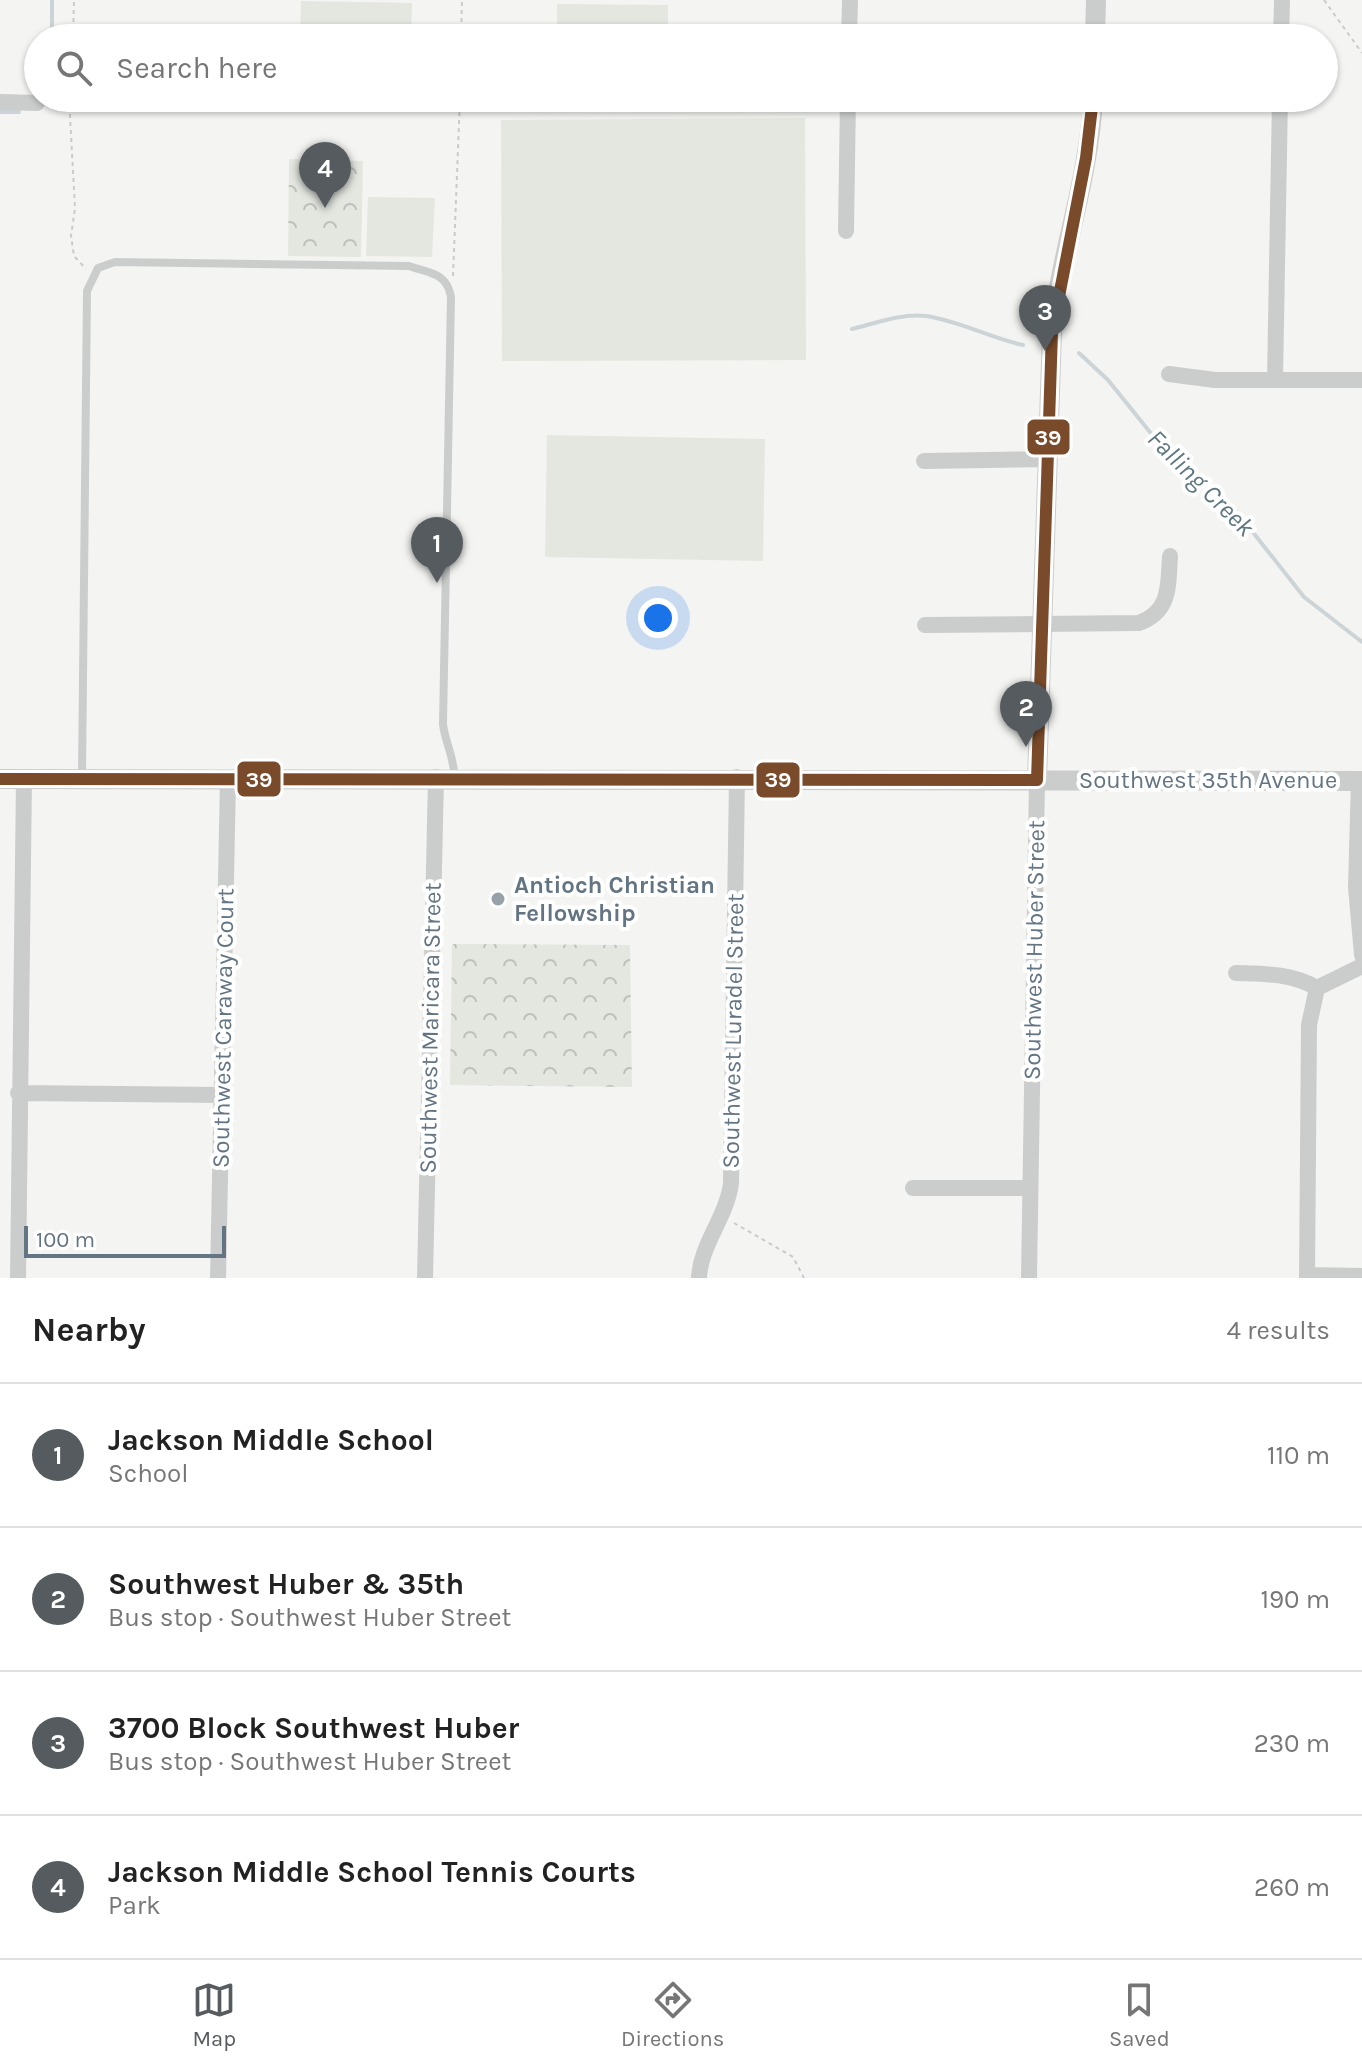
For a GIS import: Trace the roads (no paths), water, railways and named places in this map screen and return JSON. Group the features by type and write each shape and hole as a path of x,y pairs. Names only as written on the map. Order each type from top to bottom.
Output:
{"street":[{"path":"849,24 850,0"},
{"path":"1095,24 1096,0"},
{"path":"1281,24 1282,0"},
{"path":"0,102 24,103"},
{"path":"846,231 848,112"},
{"name":"Southwest Huber Street","path":"1029,1278 1037,780 1055,309 1087,169 1092,112"},
{"path":"1275,380 1280,112"},
{"path":"1169,374 1215,380 1362,380"},
{"path":"924,461 1048,459"},
{"path":"925,625 1139,623 1154,617 1165,605 1170,556"},
{"name":"Southwest Maricara Street","path":"425,1278 445,777"},
{"name":"Southwest 35th Avenue","path":"0,779 737,777 1361,780"},
{"name":"Southwest Luradel Street","path":"699,1278 700,1266 723,1217 731,1183 737,777"},
{"name":"Southwest Caraway Court","path":"218,1278 228,778"},
{"path":"18,1278 24,779"},
{"path":"1361,780 1356,887 1362,955"},
{"path":"1317,988 1362,966"},
{"path":"1236,973 1282,974 1301,978 1317,988"},
{"path":"1317,988 1309,1025 1307,1276 1362,1276"},
{"path":"18,1093 221,1095"},
{"path":"913,1188 1030,1188"}],"lane":[{"path":"82,778 87,291 98,268 115,262 409,266 434,273 448,285 451,297 443,724 444,737 454,759 445,777"}],"waterway":[{"path":"52,0 52,24"},
{"name":"Falling Creek","path":"0,112 19,112"},
{"name":"Falling Creek","path":"852,329 917,315 951,322 1023,345"},
{"name":"Falling Creek","path":"1079,353 1108,380 1170,457 1206,483 1237,512 1304,597 1362,642"}],"place":[{"name":"Jackson Middle School Tennis Courts","path":"325,208"},
{"name":"3700 Block Southwest Huber","path":"1045,351"},
{"name":"Jackson Middle School","path":"437,583"},
{"name":"Southwest Huber & 35th","path":"1026,747"},
{"name":"Antioch Christian Fellowship","path":"498,899"}]}
